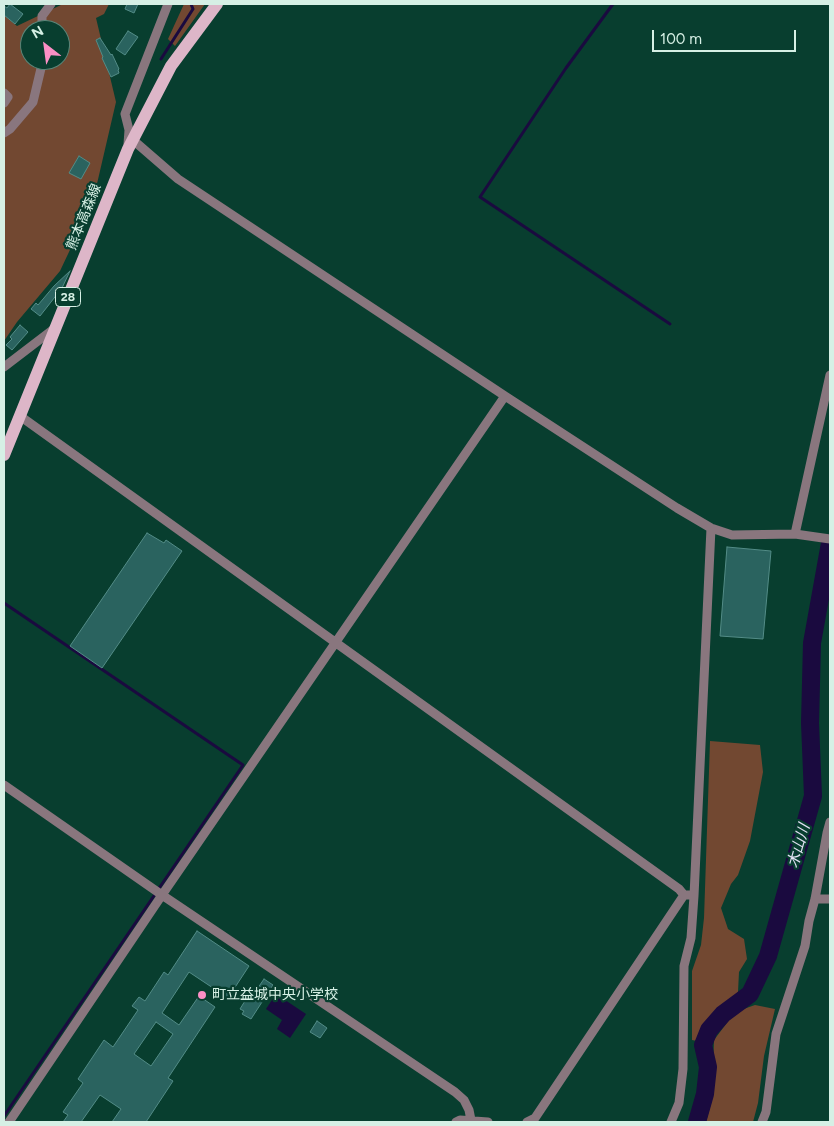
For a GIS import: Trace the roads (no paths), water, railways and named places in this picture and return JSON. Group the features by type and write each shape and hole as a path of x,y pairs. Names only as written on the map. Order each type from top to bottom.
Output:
{"main road":[{"name":"熊本高森線","path":"4,455 130,144 171,66 217,4"}],"street":[{"path":"42,20 42,16 50,4"},
{"path":"168,4 125,114 130,144 505,396 677,508 711,528 732,535 798,534 830,539"},
{"path":"4,133 10,129 33,102 41,70"},
{"path":"4,93 8,97 4,104"},
{"path":"4,367 56,327"},
{"path":"798,534 830,375"},
{"path":"9,1122 505,396"},
{"path":"20,416 336,642 684,895 694,896"},
{"path":"671,1122 679,1103 683,1069 684,966 691,938 694,896 711,528"},
{"path":"4,785 162,896 455,1092 464,1100 471,1120"},
{"path":"762,1122 766,1112 776,1034 805,946 830,822"},
{"path":"527,1122 535,1118 684,895"},
{"path":"816,899 830,899"},
{"path":"456,1122 460,1120 488,1122"}],"waterway":[{"path":"161,59 193,9 191,4"},
{"path":"613,4 566,68 480,197 670,324"},
{"name":"木山川","path":"697,1122 705,1094 708,1067 703,1045 709,1030 723,1014 750,994 768,956 813,796 810,723 812,643 830,543"},
{"path":"4,603 243,765 4,1116"}],"place":[{"name":"町立益城中央小学校","path":"202,995"}]}
